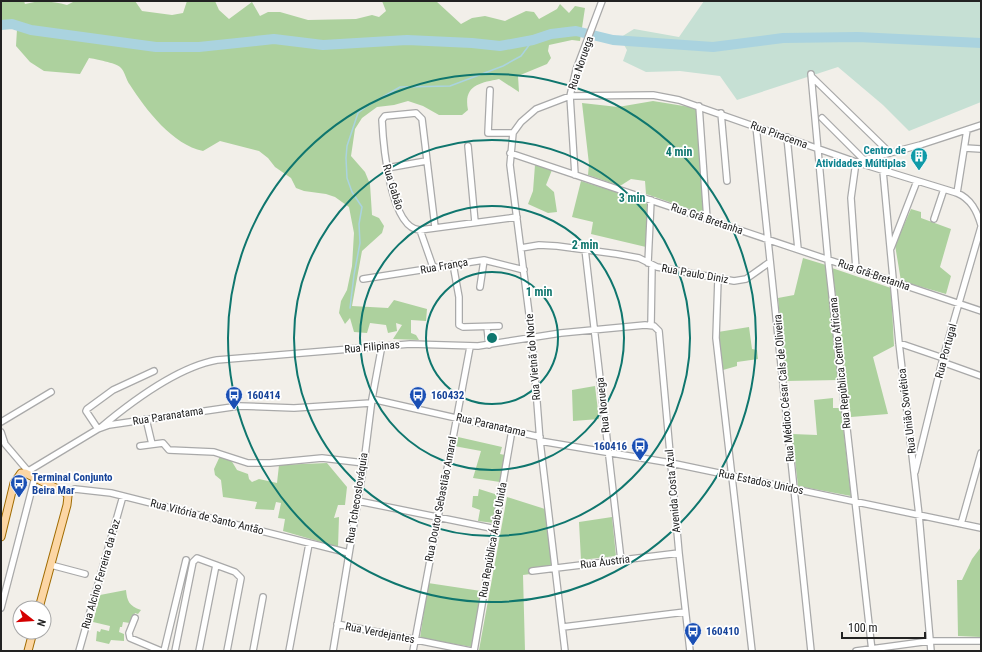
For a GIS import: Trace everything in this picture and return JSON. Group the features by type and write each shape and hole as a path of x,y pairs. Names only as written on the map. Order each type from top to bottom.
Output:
{"main road":[{"path":"27,472 66,493 68,496 67,505 41,600"},
{"name":"Rua Paranatama","path":"1,537 4,513 16,479 21,473 27,472"},
{"path":"28,651 31,640"}],"street":[{"name":"Rua Noruega","path":"576,175 570,96 576,70 602,1"},
{"name":"Rua República Centro Africana","path":"872,650 828,260 812,76 890,153"},
{"path":"490,90 488,133 513,133 520,122 536,109 570,96"},
{"name":"Rua Piracema","path":"570,96 653,95 699,106 856,162 957,193 963,196 971,204 981,226"},
{"path":"699,106 707,219"},
{"name":"Rua Gabão","path":"420,230 411,228 404,220 394,197 387,168 383,117 388,115 416,113 422,119 426,161"},
{"path":"721,113 727,181"},
{"path":"822,118 864,160"},
{"path":"856,269 851,198 856,162 981,125"},
{"name":"Rua Médico César Cals de Oliveira","path":"756,126 766,239 776,302 793,488 811,651"},
{"path":"957,193 967,130"},
{"name":"Rua Vietnã do Norte","path":"513,133 510,153 532,337 540,439 565,651"},
{"path":"787,137 798,249"},
{"path":"468,146 476,222"},
{"path":"965,148 981,149"},
{"name":"Rua Grã Bretanha","path":"510,153 766,239"},
{"path":"387,168 426,161 435,226"},
{"name":"Rua União Soviética","path":"883,171 899,343 919,514 932,651"},
{"path":"890,250 917,181"},
{"path":"934,219 944,189"},
{"path":"651,200 651,325"},
{"path":"433,268 420,230 435,226 517,217"},
{"name":"Rua Portugal","path":"914,476 958,304 979,245 981,226"},
{"name":"Rua Grã-Bretanha","path":"766,239 981,311"},
{"name":"Rua Paulo Diniz","path":"521,248 539,245 585,249 632,256 650,264 718,279 734,281 746,280 770,262"},
{"name":"Rua Noruega","path":"585,249 621,560"},
{"path":"480,287 484,260"},
{"name":"Rua França","path":"363,279 484,260 524,270"},
{"path":"453,264 459,297 459,325 487,327 499,326"},
{"path":"718,279 716,338 752,651"},
{"name":"Rua Filipinas","path":"99,428 125,408 197,364 217,360 382,345 418,344 470,347 595,329 651,325"},
{"name":"Avenida Costa Azul","path":"651,325 659,331 678,553 690,651"},
{"path":"487,327 489,345"},
{"path":"899,343 981,376"},
{"name":"Rua Tchecoslováquia","path":"333,651 364,463 371,401 382,345"},
{"name":"Rua Doutor Sebastião Amaral","path":"413,651 470,347"},
{"path":"99,428 86,411 87,409 113,390 154,371"},
{"path":"1,422 51,392"},
{"name":"Rua Paranatama","path":"27,472 99,428 146,419 239,406 294,408 371,401 457,417 512,430 540,439"},
{"path":"146,419 152,444"},
{"name":"Rua República Árabe Unida","path":"474,651 512,430"},
{"path":"1,432 5,444 27,472"},
{"name":"Rua Estados Unidos","path":"540,439 608,453 671,463 981,528"},
{"path":"140,446 163,443 169,450 214,452 248,463 270,463 322,458 364,463"},
{"path":"961,524 981,453"},
{"path":"1,608 35,477"},
{"name":"Rua Vitória de Santo Antão","path":"66,493 71,490 81,489 123,496 240,524 309,544 349,553"},
{"name":"Rua Alcino Ferreira da Paz","path":"79,651 123,496"},
{"path":"358,501 496,529"},
{"path":"289,651 309,544"},
{"name":"Rua Áustria","path":"532,571 678,553"},
{"path":"175,651 194,559 200,559 216,564 238,574 241,580 227,651"},
{"path":"164,651 186,560"},
{"path":"199,651 216,564"},
{"path":"50,565 85,574"},
{"path":"253,651 263,596"},
{"path":"563,627 685,612"},
{"path":"135,618 130,633 130,638 161,651"},
{"name":"Rua Verdejantes","path":"337,624 471,651"},
{"path":"856,651 930,641 981,641"}],"green space":[{"path":"1,1 24,1 25,4 46,2 67,5 75,1 135,1 142,11 172,15 183,13 187,1 215,1 219,10 229,19 252,2 260,16 268,12 280,12 308,20 356,19 372,15 379,17 386,11 382,1 436,1 461,24 472,18 485,16 505,21 526,11 534,12 539,19 557,9 560,4 569,13 575,6 585,8 580,41 572,40 549,45 548,51 551,58 547,64 518,76 519,92 499,79 492,80 480,84 471,90 468,95 468,110 462,115 439,115 423,106 408,101 394,105 377,107 362,118 355,129 351,156 365,172 370,184 372,215 379,218 384,226 382,233 362,251 352,306 388,308 394,300 427,309 426,321 411,320 411,333 416,335 419,340 393,339 402,325 396,323 397,331 388,333 386,325 370,323 367,333 354,332 350,318 345,324 339,313 341,301 347,290 352,266 354,233 349,207 335,197 296,188 291,178 275,167 268,158 259,151 220,141 203,151 181,142 152,115 129,83 122,69 114,64 89,58 80,74 44,71 30,62 16,46 17,29 1,27"},
{"path":"704,1 981,1 981,102 909,131 883,105 838,67 737,100 720,76 680,71 646,72 623,61 627,50 623,43 613,43 582,35 613,42 634,29 679,37"},
{"path":"653,101 696,108 704,214 646,194 645,181 631,179 620,186 588,175 589,164 582,103 618,107"},
{"path":"535,165 552,170 546,185 554,192 557,212 548,213 528,204 533,191"},
{"path":"581,181 647,202 646,247 591,234 593,222 572,217"},
{"path":"911,209 921,212 921,218 951,229 940,267 951,276 946,294 901,281 895,245"},
{"path":"803,258 826,265 839,380 786,381 778,298 794,295"},
{"path":"832,268 891,288 894,346 873,357 888,414 851,417"},
{"path":"749,327 752,349 757,350 758,359 737,362 737,366 723,370 718,332"},
{"path":"595,386 599,419 573,421 572,390"},
{"path":"833,398 833,408 841,408 851,496 798,486 792,434 817,435 814,400"},
{"path":"458,437 502,447 500,454 505,455 500,482 473,478 481,451 454,446"},
{"path":"220,456 231,460 237,470 248,474 249,479 252,482 259,479 277,483 279,465 327,463 347,487 345,505 338,505 334,518 339,517 338,547 283,531 285,519 278,518 281,503 276,502 274,510 255,509 257,502 223,497 221,480 215,475 214,469"},
{"path":"479,489 498,495 494,523 478,521 480,510 472,507 473,496 478,496"},
{"path":"507,497 545,509 553,571 523,575 525,651 479,650"},
{"path":"612,517 616,556 581,560 579,522"},
{"path":"981,547 981,637 958,636 957,580 962,580 972,559"},
{"path":"428,583 481,591 472,647 420,638"},
{"path":"126,590 129,603 141,610 138,614 135,613 130,623 123,622 122,627 120,627 119,632 124,634 124,641 111,640 109,644 96,641 97,631 100,632 101,629 109,631 110,626 93,622 100,595"}],"waterway":[{"path":"1,25 12,24 31,30 156,47 199,47 274,39 323,45 407,40 500,46 533,40 551,34 576,31 613,40 713,47 783,38 858,37 981,43"},
{"path":"350,308 360,243 359,224 362,207 352,192 347,178 346,158 347,146 358,113 367,106 400,87 450,86 503,66 521,56 533,40"}],"place":[{"name":"Centro de Atividades Múltiplas","path":"919,171"},
{"name":"160414","path":"234,410"},
{"name":"160432","path":"418,410"},
{"name":"160416","path":"640,461"},
{"name":"Terminal Conjunto Beira Mar","path":"19,498"},
{"name":"160410","path":"693,646"}]}
